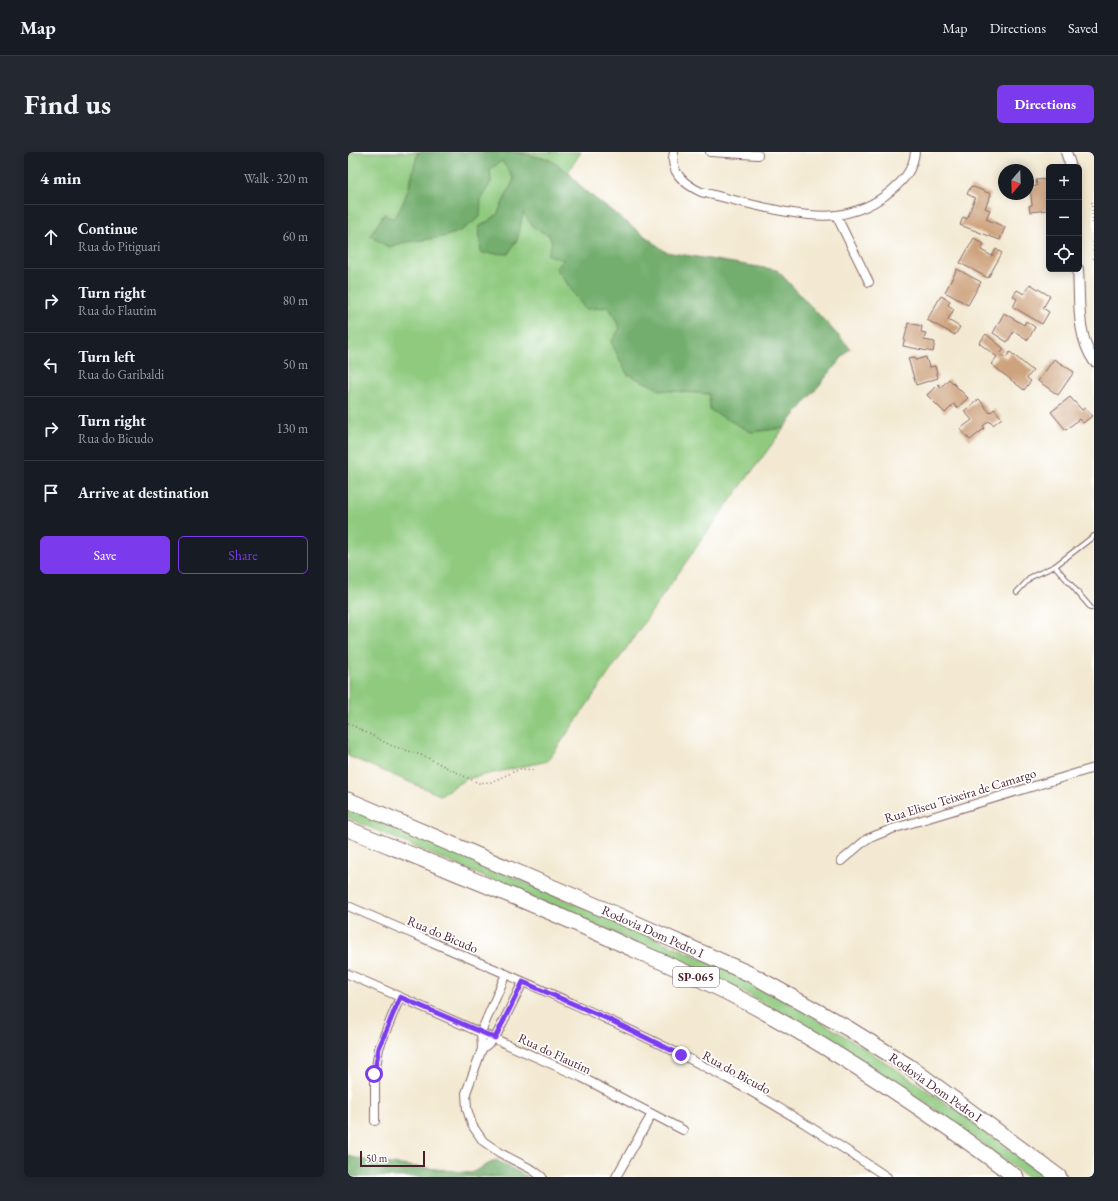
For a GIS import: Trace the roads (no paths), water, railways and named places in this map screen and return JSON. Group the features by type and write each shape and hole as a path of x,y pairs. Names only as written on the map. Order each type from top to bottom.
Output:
{"highway":[{"name":"Rodovia Dom Pedro I","path":"349,801 608,911 752,975 849,1028 910,1068 1059,1177"},
{"name":"Rodovia Dom Pedro I","path":"348,829 593,930 713,985 752,1006 895,1090 943,1123 1016,1177"},
{"path":"348,835 416,856"}],"street":[{"path":"674,152 673,162 676,173 688,186 701,192 794,212 836,215 855,211 884,197 902,182 911,170 914,152"},
{"path":"710,152 758,155"},
{"path":"1066,152 1070,164"},
{"path":"836,215 869,282"},
{"path":"1078,272 1082,328 1086,345 1094,361"},
{"name":"Rua Eliseu Teixeira de Camargo","path":"842,861 867,839 892,829 1094,768"},
{"name":"Rua do Bicudo","path":"348,906 608,1019 727,1079 792,1116 887,1177"},
{"path":"506,974 481,1032 482,1049 466,1093 467,1109 472,1125 483,1141 500,1153 542,1177"},
{"name":"Rua do Flautim","path":"349,976 495,1038 581,1078 683,1130"},
{"path":"482,1049 495,1038 523,982"},
{"path":"375,1121 374,1074 379,1048 400,997"},
{"path":"616,1177 652,1114"}],"lane":[{"path":"1016,592 1031,577 1055,566 1094,536"},
{"path":"1055,566 1091,608"}]}
